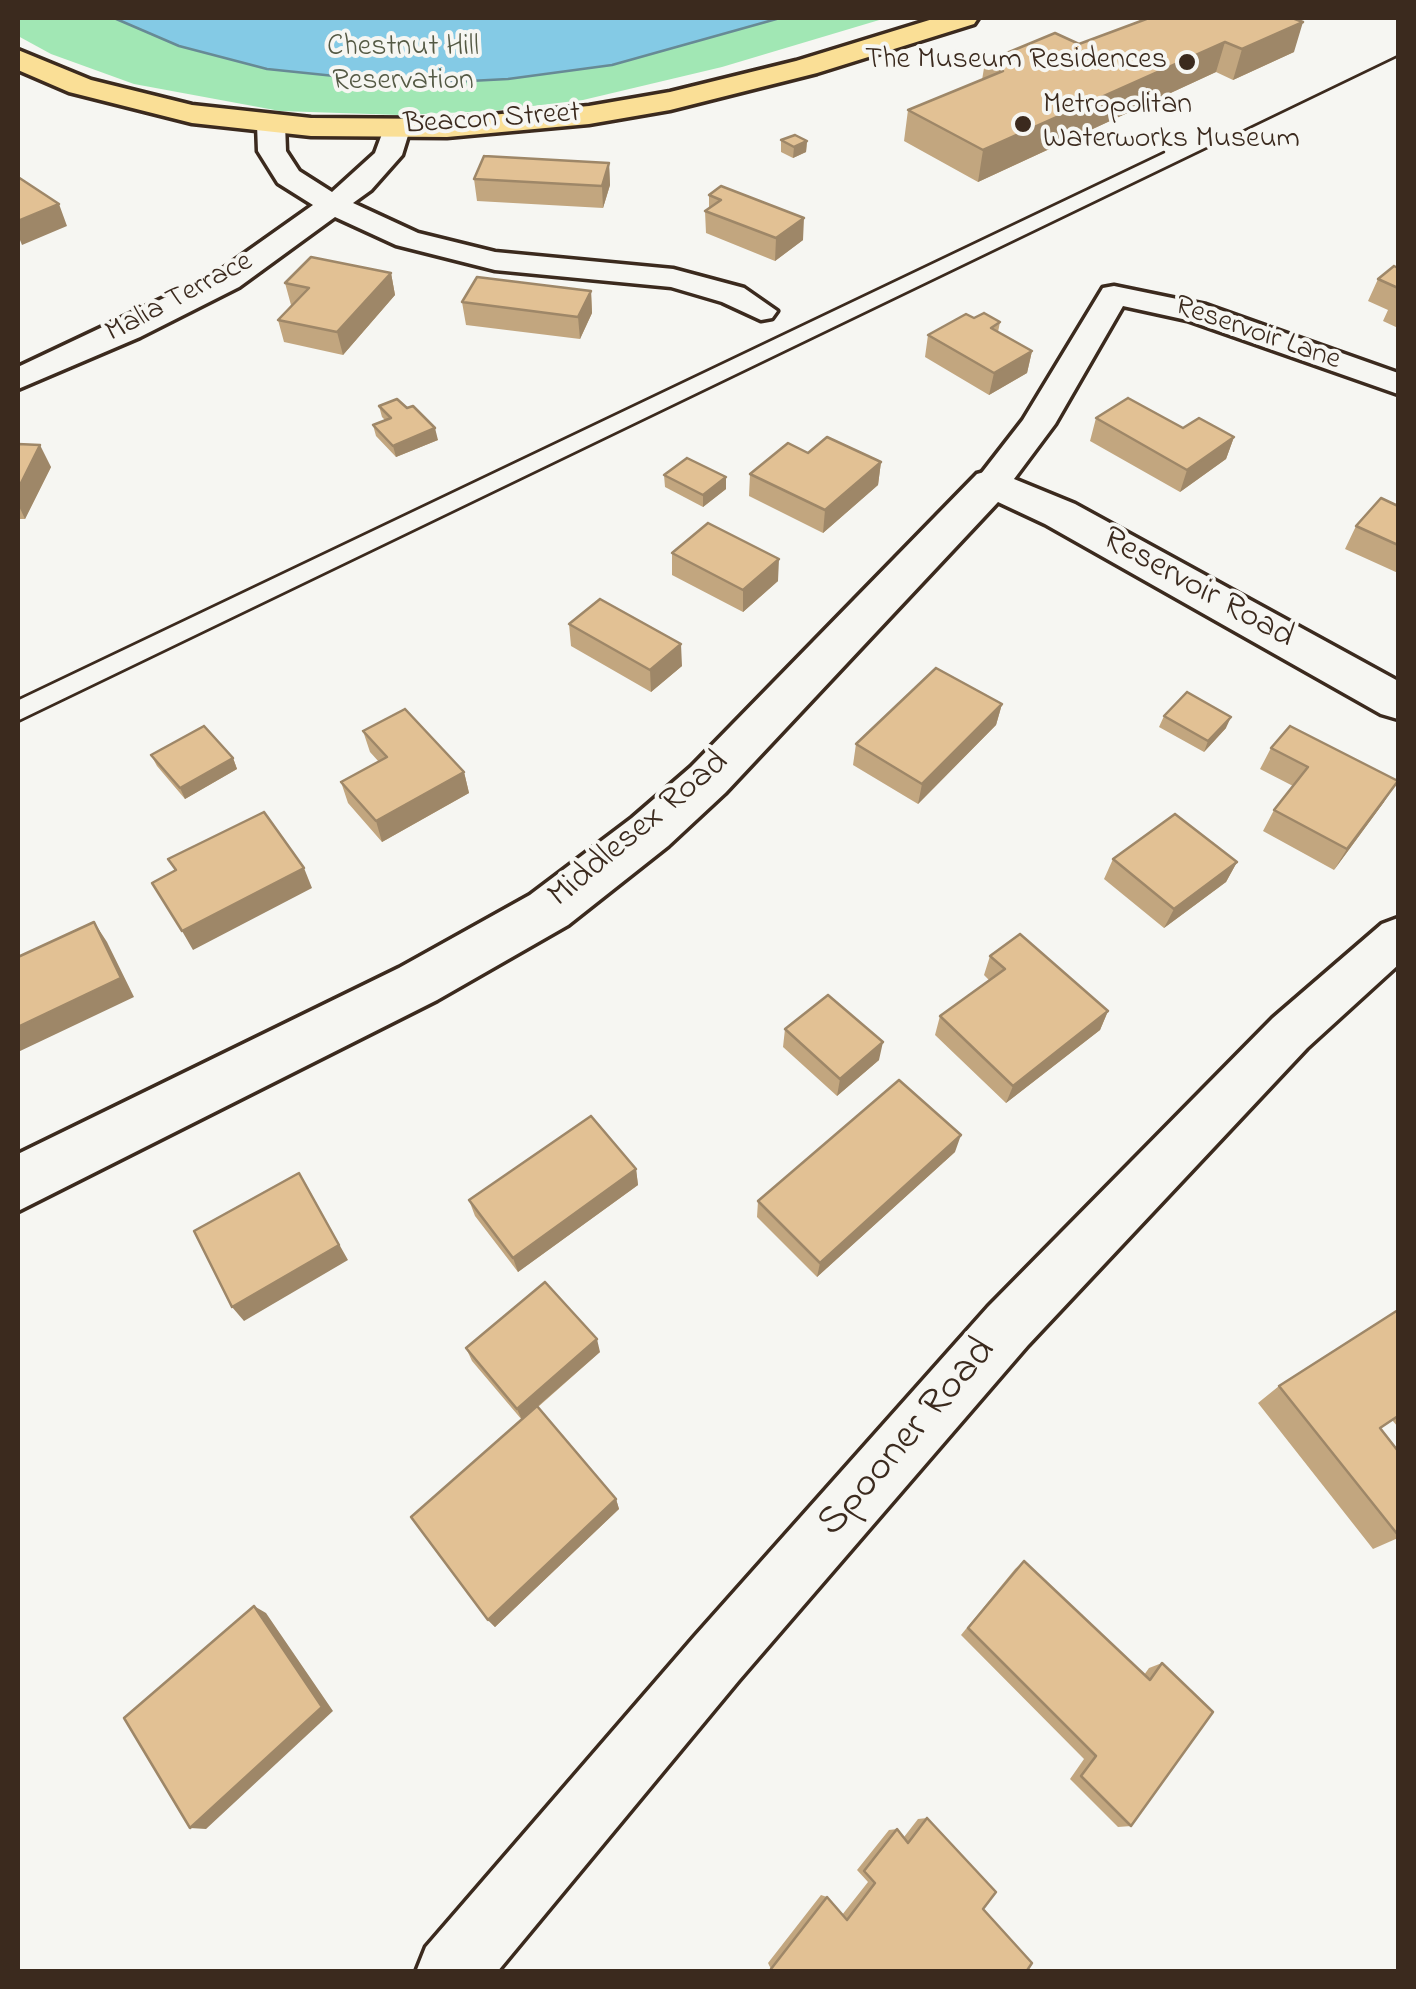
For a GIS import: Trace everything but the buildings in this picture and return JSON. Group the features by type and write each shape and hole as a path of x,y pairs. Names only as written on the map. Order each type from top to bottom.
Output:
{"main road":[{"name":"Beacon Street","path":"18,60 118,98 192,114 271,124 396,128 541,121 670,101 806,67 964,18"}],"street":[{"path":"271,124 276,164 288,177 335,206 408,239 495,261 673,278 733,295 761,311"},
{"path":"335,206 378,168 388,155 396,128"},
{"name":"Malia Terrace","path":"18,379 129,330 228,280 335,206"},
{"name":"Reservoir Lane","path":"1114,295 1195,312 1398,384"},
{"name":"Middlesex Road","path":"18,1184 418,984 549,910 650,832 708,780 992,483 1038,424 1114,295"},
{"name":"Reservoir Road","path":"992,483 1060,514 1398,702"},
{"name":"Spooner Road","path":"452,1972 717,1658 1008,1326 1290,1033 1398,936"}],"green space":[{"name":"Chestnut Hill Reservation","path":"18,18 886,18 722,67 583,100 491,111 400,115 280,111 134,84 51,54 18,36"}],"water":[{"path":"114,18 780,18 612,65 508,79 412,84 267,69 179,46"}],"tram line":[{"path":"18,722 1398,56"},
{"path":"18,699 1164,152"}],"place":[{"name":"The Museum Residences","path":"1187,62"},
{"name":"Metropolitan Waterworks Museum","path":"1023,124"}]}
